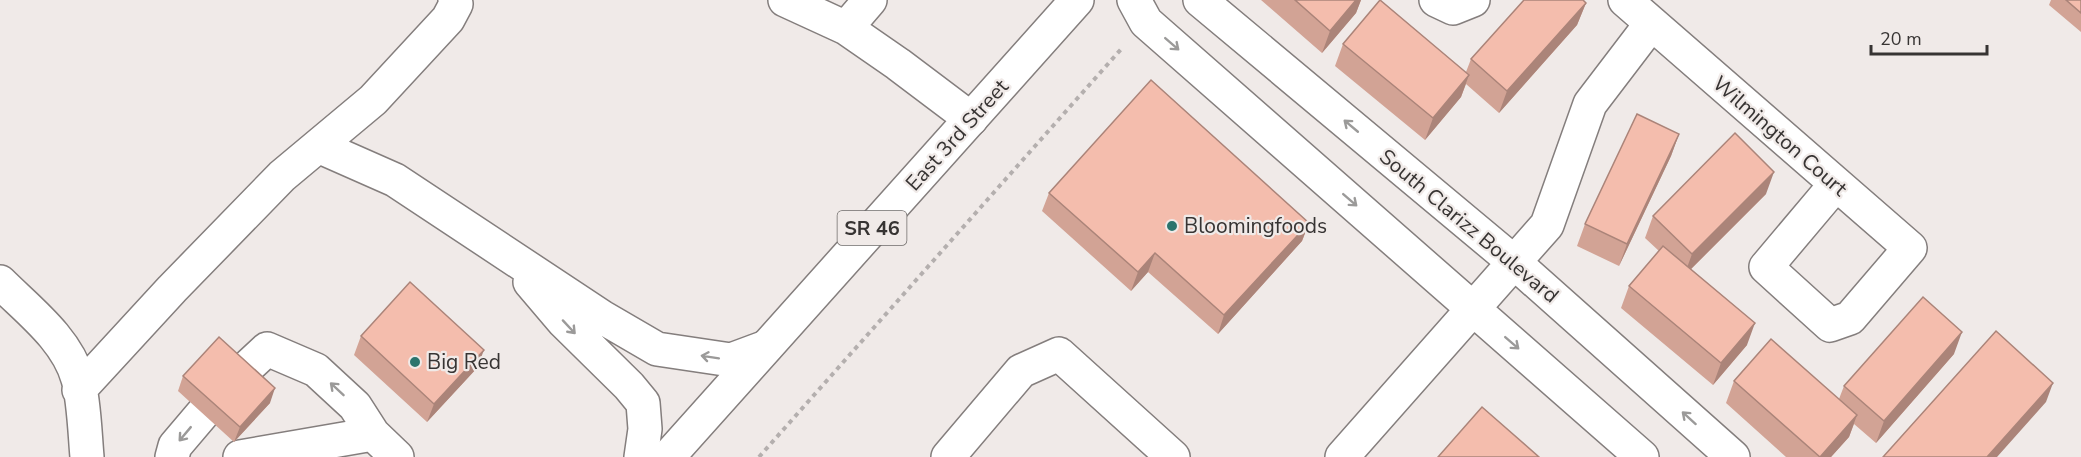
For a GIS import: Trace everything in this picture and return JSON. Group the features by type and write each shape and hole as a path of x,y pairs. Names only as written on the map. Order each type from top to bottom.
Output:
{"main road":[{"path":"80,390 172,289 282,176 373,100 448,19 456,4 455,0"},
{"path":"785,0 846,28 971,119"},
{"path":"846,28 870,0"},
{"name":"East 3rd Street","path":"668,457 1077,0"},
{"path":"1134,0 1146,21 1642,457"},
{"name":"South Clarizz Boulevard","path":"1200,0 1515,263 1733,457"},
{"path":"1436,0 1453,8 1473,0"},
{"name":"Wilmington Court","path":"1625,0 1910,248 1850,318 1830,325 1766,267 1836,184"},
{"path":"1342,457 1547,225 1590,104 1651,24"},
{"path":"318,146 395,180 602,317 657,349 731,360 766,347"},
{"path":"504,251 564,322 629,386 642,403 645,429 641,457"},
{"path":"0,282 41,322 64,349 78,378 87,457"},
{"path":"239,375 267,349 316,370 355,406 374,434 397,457"},
{"path":"948,457 1021,371 1059,354 1173,457"},
{"path":"172,457 175,446 203,413"},
{"path":"240,457 374,434"}],"path":[{"path":"759,457 1111,62"}],"building":[{"path":"1295,0 1356,0 1330,31"},
{"path":"1380,0 1469,75 1433,118 1343,44"},
{"path":"1524,0 1583,0 1586,3 1507,91 1471,59"},
{"path":"2066,0 2081,0 2081,13"},
{"name":"Bloomingfoods","path":"1151,80 1309,223 1224,315 1155,253 1138,272 1049,193"},
{"path":"1637,114 1679,134 1627,244 1585,224"},
{"path":"1735,133 1774,172 1692,254 1653,216"},
{"path":"1663,246 1755,323 1721,363 1629,286"},
{"name":"Big Red","path":"410,282 484,350 434,404 361,336"},
{"path":"1923,297 1962,332 1884,421 1844,386"},
{"path":"1996,331 2053,383 1987,457 1883,457"},
{"path":"219,337 275,388 240,427 183,376"},
{"path":"1771,339 1857,415 1820,457 1734,381"},
{"path":"1482,407 1539,457 1438,457"}],"place":[{"name":"Bloomingfoods","path":"1172,226"},
{"name":"Big Red","path":"415,362"}]}
